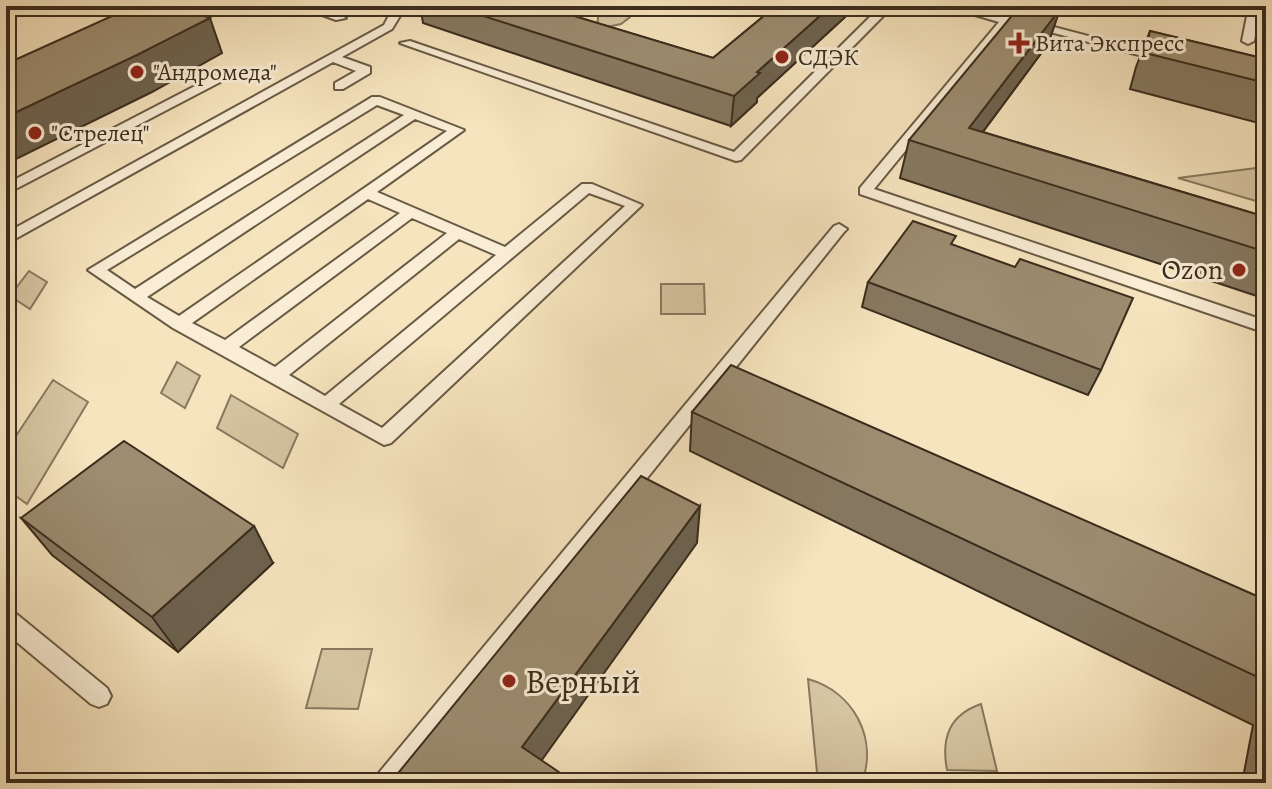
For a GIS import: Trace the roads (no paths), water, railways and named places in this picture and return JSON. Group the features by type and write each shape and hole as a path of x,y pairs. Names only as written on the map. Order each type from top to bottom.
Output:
{"lane":[{"path":"304,6 340,18"},
{"path":"6,239 388,27 400,6"},
{"path":"406,43 736,157 887,6"},
{"path":"950,6 1175,60"},
{"path":"1248,41 1255,6"},
{"path":"1006,20 865,191 1266,327"},
{"path":"179,324 457,130 339,86 366,70 332,58"},
{"path":"6,190 222,76"},
{"path":"326,405 587,187 635,205 384,438 179,324 96,270 364,95"},
{"path":"135,297 414,114"},
{"path":"367,193 507,254"},
{"path":"226,348 411,212"},
{"path":"387,783 736,368 839,229"},
{"path":"276,376 457,233"},
{"path":"6,619 99,696"}],"place":[{"name":"Вита Экспресс","path":"1019,43"},
{"name":"СДЭК","path":"782,57"},
{"name":"\"Андромеда\"","path":"137,72"},
{"name":"\"Стрелец\"","path":"35,133"},
{"name":"Ozon","path":"1239,270"},
{"name":"Верный","path":"509,681"}]}
